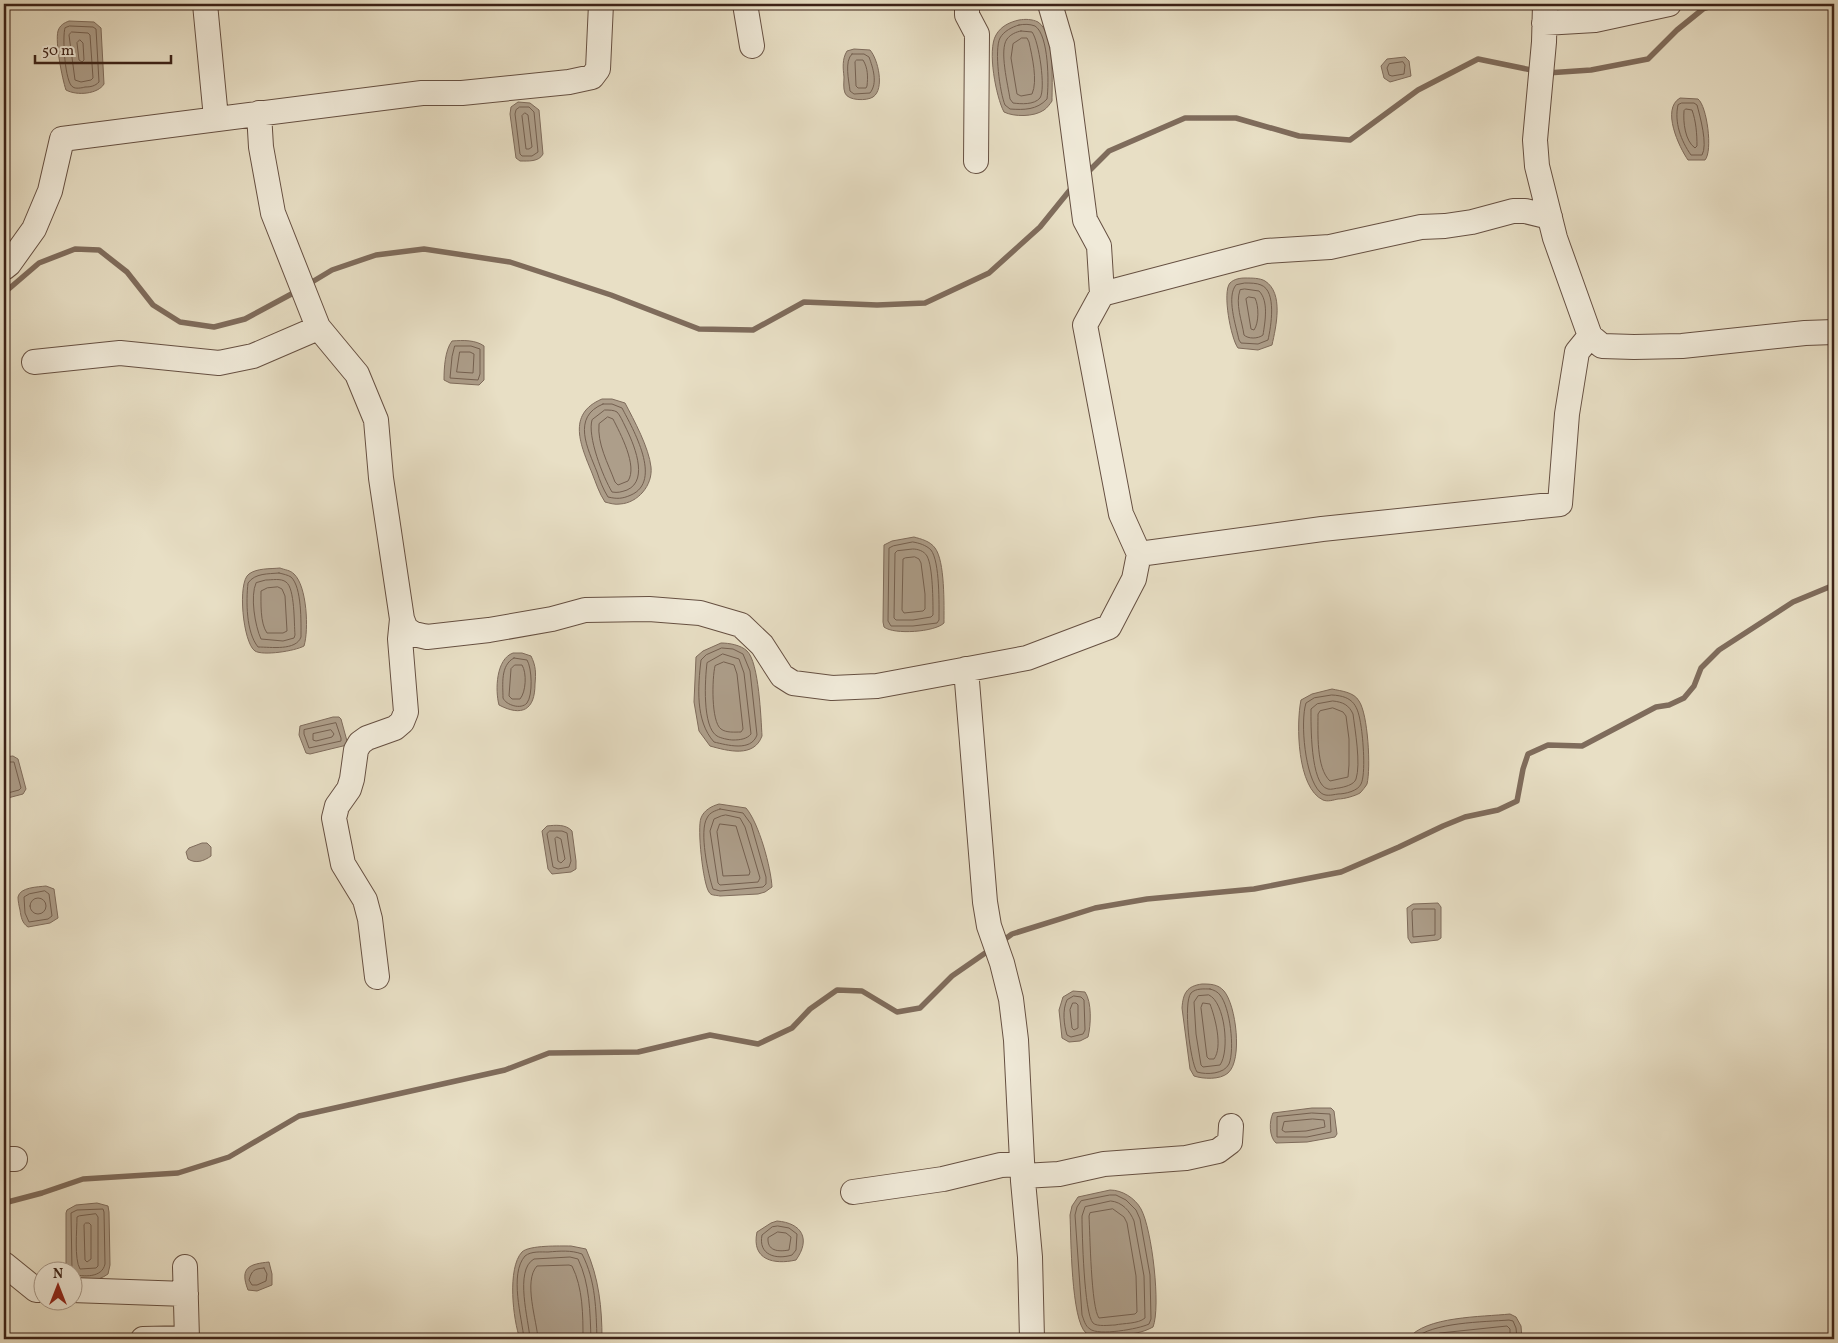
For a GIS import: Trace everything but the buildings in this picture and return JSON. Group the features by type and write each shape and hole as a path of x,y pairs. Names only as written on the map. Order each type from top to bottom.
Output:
{"street":[{"path":"205,4 216,118"},
{"path":"4,268 9,264 34,229 50,191 62,139 422,93 462,93 569,82 592,77 598,70 601,4"},
{"path":"745,4 752,46"},
{"path":"967,4 967,15 977,34 976,161"},
{"path":"259,113 261,147 273,212 318,328 357,374 376,420 382,478 402,619 406,629 414,634 427,637 489,630 552,619 585,610 649,609 700,613 741,625 762,645 782,676 793,683 832,688 877,686 1027,658 1109,627 1134,578 1139,554 1121,514 1085,325 1102,294 1099,246 1085,220 1062,45 1050,4"},
{"path":"1669,4 1595,20 1545,13 1535,140 1540,185 1590,336 1602,346 1634,347 1682,346 1805,333 1834,332"},
{"path":"1102,294 1266,251 1330,247 1421,227 1472,222 1513,211 1525,211 1550,217"},
{"path":"34,362 120,353 219,363 253,356 318,328"},
{"path":"1139,554 1322,529 1560,504 1567,414 1577,352 1590,336"},
{"path":"377,977 370,919 365,900 343,864 334,818 337,806 349,789 356,750 360,744 367,738 395,728 402,722 406,712 400,639 402,619"},
{"path":"966,669 974,758 976,811 989,926 1002,962 1011,999 1016,1040 1022,1170 1030,1257 1032,1339"},
{"path":"853,1192 943,1179 1001,1165 1022,1170 1059,1174 1104,1164 1186,1158 1218,1151 1230,1142 1231,1126"},
{"path":"4,1264 32,1287"},
{"path":"143,1339 187,1339 185,1267"},
{"path":"82,1290 186,1294"}],"water":[{"path":"1028,19 1038,22 1047,36 1050,47 1052,101 1046,108 1035,114 1013,115 1004,112 994,74 992,51 996,35 1006,25"},
{"path":"69,21 94,22 101,28 104,84 92,92 76,93 66,90 59,60 57,36 60,27"},
{"path":"854,49 870,50 878,67 879,88 877,93 873,97 862,100 847,96 844,87 843,67 845,54 847,51"},
{"path":"1405,57 1409,61 1411,76 1390,82 1384,78 1381,66 1387,59"},
{"path":"1680,98 1698,99 1704,110 1709,139 1709,148 1705,160 1688,160 1680,146 1672,119 1672,110"},
{"path":"518,102 530,103 539,110 543,154 536,160 520,161 516,158 510,114 511,107"},
{"path":"1245,278 1265,281 1271,286 1277,302 1277,320 1272,345 1258,350 1238,348 1228,316 1227,296 1230,283"},
{"path":"452,341 473,342 484,346 484,380 479,385 450,383 444,380 446,354"},
{"path":"602,399 612,399 625,403 641,434 650,459 651,474 647,486 638,497 627,503 605,502 581,442 580,422 584,413 591,405"},
{"path":"914,537 931,544 938,554 943,584 944,623 932,629 896,631 884,627 883,622 884,545 892,541"},
{"path":"280,568 294,574 302,588 306,609 306,639 304,646 294,650 279,652 265,653 255,651 247,637 243,612 242,600 245,579 249,574 256,571"},
{"path":"721,643 742,647 747,651 751,657 757,678 762,736 753,748 747,750 732,751 710,746 699,731 694,702 696,657 703,651"},
{"path":"513,653 531,656 534,663 536,676 533,700 526,709 507,709 499,705 497,684 500,668 507,656"},
{"path":"1332,689 1351,694 1359,701 1367,729 1369,766 1367,784 1360,793 1346,798 1327,801 1314,793 1303,769 1300,754 1299,711 1301,700 1312,694"},
{"path":"333,717 341,719 347,745 310,754 306,753 299,735 300,726"},
{"path":"13,756 18,759 26,789 23,794 4,799 4,757"},
{"path":"719,804 746,808 751,815 764,846 769,869 772,887 765,892 720,896 712,895 709,892 703,868 700,824 704,813 711,807"},
{"path":"547,826 564,826 572,831 576,869 571,872 552,874 548,869 542,831"},
{"path":"207,843 211,847 211,856 200,861 188,859 186,852 189,848"},
{"path":"46,886 54,889 58,918 50,923 28,927 24,924 21,917 18,900 19,894 30,888"},
{"path":"1438,903 1441,907 1441,938 1411,943 1408,938 1407,908 1413,904"},
{"path":"1211,984 1224,991 1232,1008 1236,1032 1233,1066 1228,1073 1216,1078 1194,1076 1190,1069 1182,1008 1187,991 1193,986"},
{"path":"1073,991 1085,992 1087,996 1090,1007 1090,1026 1088,1037 1080,1041 1069,1042 1062,1038 1059,1010 1063,997"},
{"path":"1312,1108 1331,1108 1334,1111 1337,1134 1335,1137 1307,1142 1276,1143 1270,1129 1273,1113"},
{"path":"1110,1190 1119,1191 1132,1198 1141,1209 1145,1219 1152,1250 1156,1286 1155,1317 1153,1327 1145,1331 1107,1337 1093,1337 1086,1333 1077,1312 1070,1215 1072,1206 1078,1197"},
{"path":"97,1203 108,1206 110,1265 108,1274 100,1278 82,1280 82,1260 66,1260 66,1213 67,1210 76,1205"},
{"path":"777,1221 793,1225 802,1233 803,1245 796,1260 772,1261 757,1249 757,1232"},
{"path":"571,1246 586,1249 594,1271 599,1293 602,1339 520,1339 515,1320 513,1294 514,1270 517,1260 522,1252 531,1248"},
{"path":"269,1262 272,1285 257,1291 248,1290 245,1276 248,1268 256,1264"},
{"path":"1510,1314 1516,1317 1521,1326 1522,1339 1408,1339 1416,1331 1440,1322 1470,1317"}],"waterway":[{"path":"1547,73 1591,70 1648,59 1677,30 1703,9 1719,4"},
{"path":"1086,174 1109,151 1185,118 1236,118 1299,136 1350,140 1418,90 1478,59 1536,71"},
{"path":"307,285 332,270 376,255 424,249 510,262 611,295 699,329 753,330 804,302 877,305 925,303 989,273 1040,227 1074,185"},
{"path":"4,293 39,263 75,249 99,250 127,272 153,305 180,322 214,327 245,319 297,291"},
{"path":"1001,942 1012,934 1095,908 1147,899 1254,889 1341,872 1465,817 1498,810 1517,801 1528,754 1548,745 1582,746 1656,707 1669,705 1684,698 1694,686 1701,668 1719,650 1793,602 1834,585"},
{"path":"4,1203 83,1179 178,1173 229,1157 299,1116 505,1070 549,1053 638,1052 710,1035 758,1044 792,1028 810,1009 837,990 862,991 897,1012 920,1008 952,976 991,949"}]}
